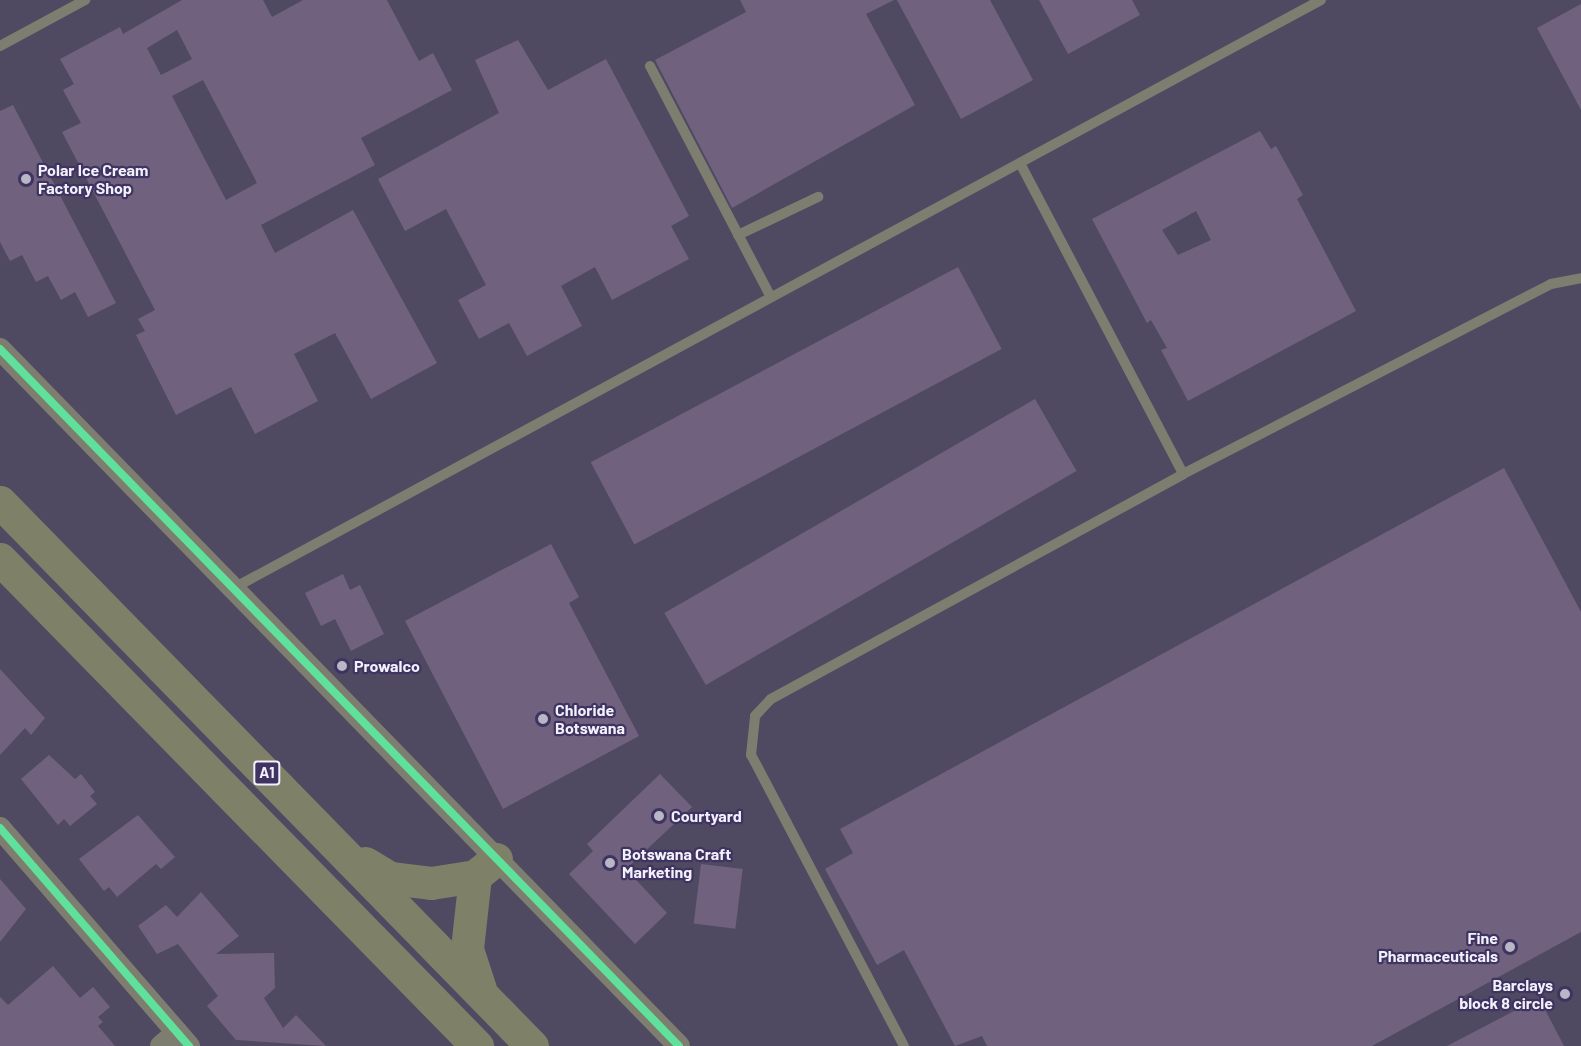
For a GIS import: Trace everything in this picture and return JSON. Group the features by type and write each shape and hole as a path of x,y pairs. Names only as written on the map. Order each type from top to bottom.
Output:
{"highway":[{"name":"A1","path":"0,502 532,1046"},
{"name":"A1","path":"0,559 477,1046"},
{"path":"324,831 390,878 432,883 486,868 467,949 481,993"}],"street":[{"path":"0,349 232,589 486,868 680,1046"},
{"path":"0,828 176,1041"}],"lane":[{"path":"0,46 86,0"},
{"path":"232,589 770,296 1021,165 1321,0"},
{"path":"650,66 770,296"},
{"path":"1021,165 1183,474"},
{"path":"738,235 818,197"},
{"path":"904,1046 751,755 754,716 771,699 1183,474 1551,284 1581,278"}],"building":[{"path":"182,0 263,0 272,17 303,0 387,0 419,61 433,53 452,90 361,138 375,165 261,225 275,253 353,210 437,363 371,399 335,333 294,354 318,401 255,434 231,387 176,415 136,335 145,331 138,319 155,310 62,132 81,123 63,90 74,84 60,59 120,27 123,34","holes":["177,30 192,59 161,75 147,48","203,80 257,183 226,200 172,96"]},
{"path":"740,0 894,0 866,14 915,105 732,208 655,60 746,12"},
{"path":"897,0 990,0 1033,80 961,119"},
{"path":"1039,0 1132,0 1140,15 1068,54"},
{"path":"1581,4 1581,110 1537,28"},
{"path":"518,40 548,90 606,59 689,216 671,226 689,259 612,300 595,267 561,286 582,326 527,356 509,323 479,339 458,300 486,285 446,209 405,231 378,179 499,113 475,60"},
{"name":"Polar Ice Cream Factory Shop","path":"13,105 116,303 88,317 75,292 61,300 48,276 36,282 22,255 10,261 0,242 0,111"},
{"path":"1260,131 1271,149 1276,146 1303,195 1297,199 1356,311 1188,401 1161,350 1167,348 1151,320 1147,323 1092,219","holes":["1196,211 1211,240 1178,255 1162,230"]},
{"path":"958,267 1002,349 634,544 591,462"},
{"path":"1035,399 1076,471 706,685 664,613"},
{"path":"1504,468 1581,612 1581,932 1372,1046 987,1046 982,1036 955,1046 904,950 877,965 825,869 853,853 840,829"},
{"path":"551,544 579,597 569,603 639,736 503,809 405,621"},
{"path":"343,574 350,590 360,585 384,634 351,651 335,619 321,626 305,593"},
{"path":"0,669 45,718 31,735 25,728 0,755"},
{"path":"49,755 75,779 81,774 95,792 90,796 97,804 70,826 64,819 58,825 21,779"},
{"path":"660,774 692,807 626,869 667,913 635,944 569,874 593,851 587,844"},
{"path":"138,815 175,857 161,869 156,864 117,897 109,887 104,891 79,859"},
{"path":"701,864 743,869 735,929 694,924"},
{"path":"0,879 26,909 0,942"},
{"path":"201,892 239,936 216,954 274,953 275,988 264,998 283,1028 296,1015 326,1046 236,1040 207,1006 218,996 178,944 157,954 138,926 166,905 177,917"},
{"path":"53,966 80,998 93,987 110,1007 98,1017 103,1022 98,1026 115,1046 0,1046 0,997 8,1005"},
{"path":"1539,998 1564,1046 1447,1046"}],"cycle path":[{"path":"0,349 679,1046"},
{"path":"0,828 189,1046"}],"place":[{"name":"Polar Ice Cream Factory Shop","path":"26,179"},
{"name":"Prowalco","path":"342,666"},
{"name":"Chloride Botswana","path":"543,719"},
{"name":"Courtyard","path":"659,816"},
{"name":"Botswana Craft Marketing","path":"610,863"},
{"name":"Fine Pharmaceuticals","path":"1510,947"},
{"name":"Barclays block 8 circle","path":"1565,994"}]}
